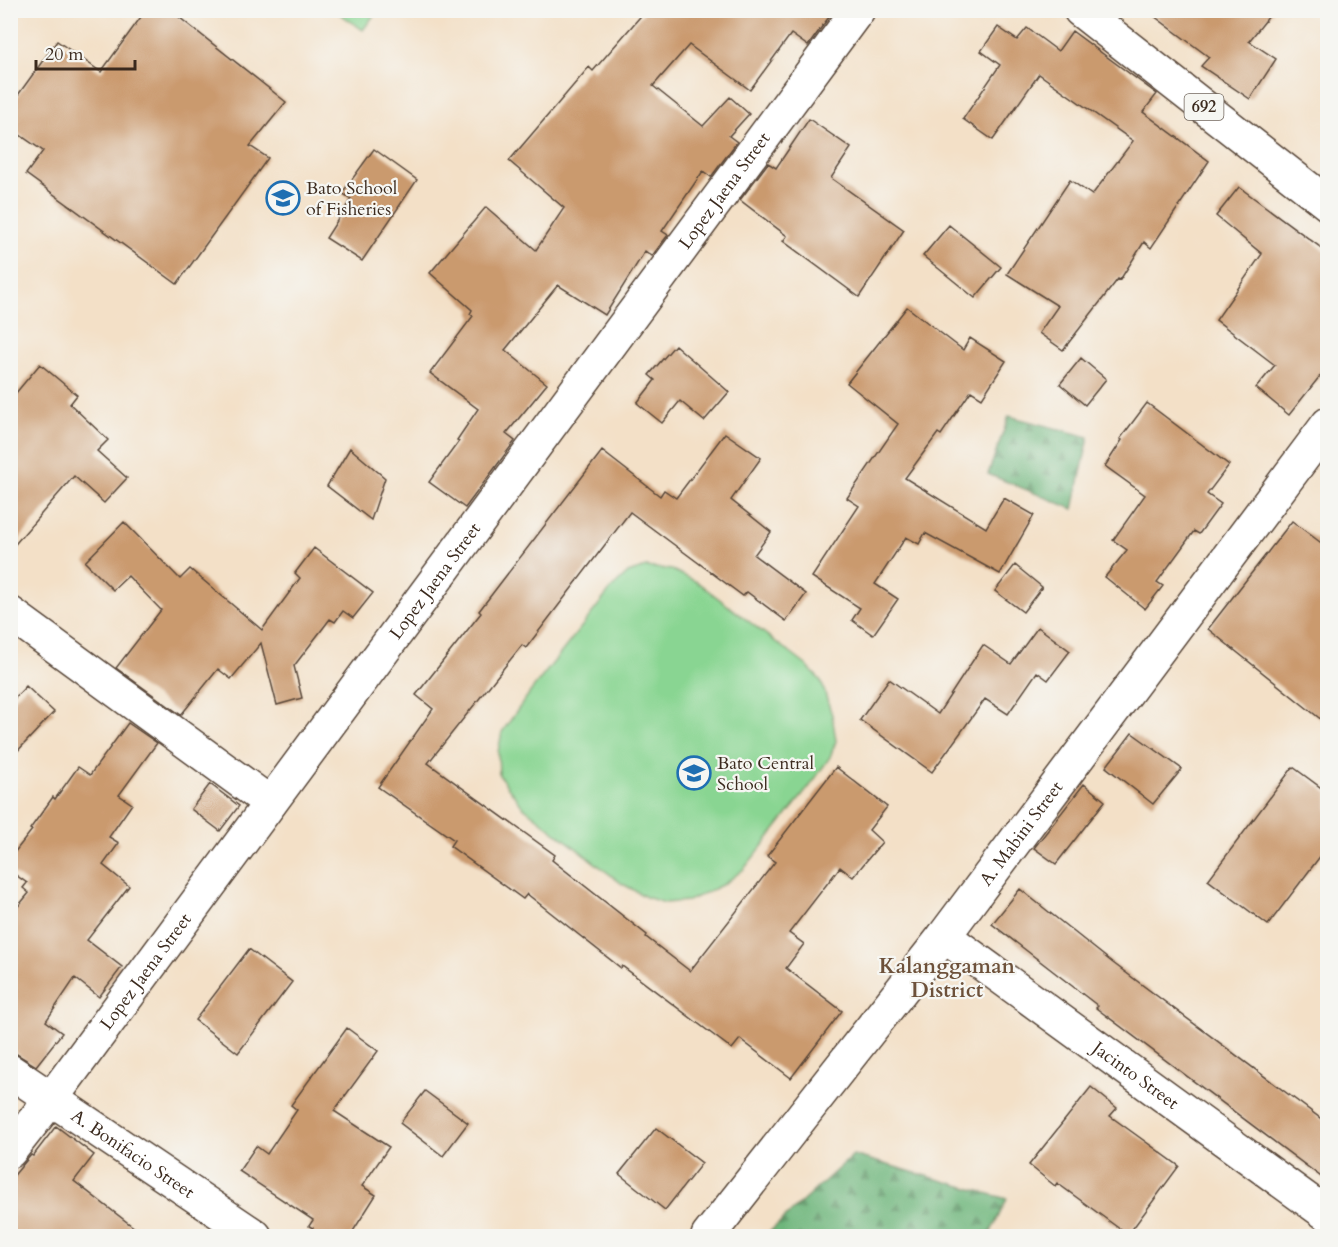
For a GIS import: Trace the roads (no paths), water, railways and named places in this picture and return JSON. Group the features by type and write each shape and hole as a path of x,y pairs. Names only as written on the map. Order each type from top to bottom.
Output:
{"street":[{"name":"Lopez Jaena Street","path":"10,1150 51,1099 858,10"},
{"name":"692","path":"1080,10 1328,204"},
{"name":"A. Mabini Street","path":"708,1236 944,936 1328,424"},
{"path":"10,613 270,803"},
{"name":"Jacinto Street","path":"944,936 1328,1215"},
{"name":"A. Bonifacio Street","path":"10,1071 255,1236"}],"place":[{"name":"Bato School of Fisheries","path":"283,198"},
{"name":"Bato Central School","path":"694,773"}],"district":[{"name":"Kalanggaman District","path":"947,978"}]}
